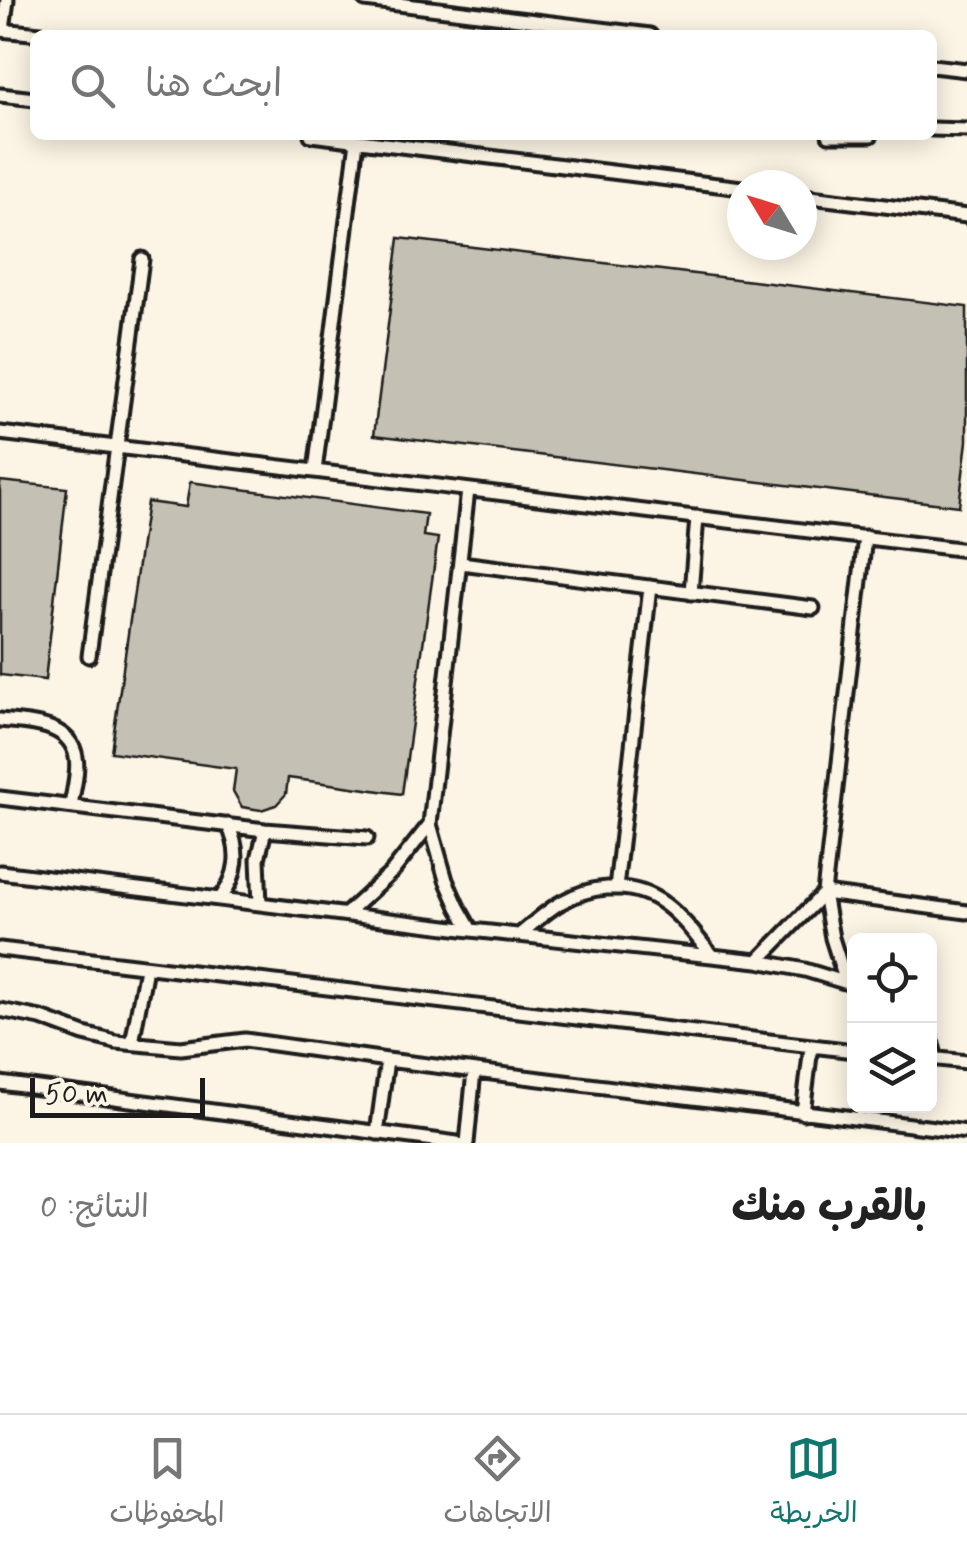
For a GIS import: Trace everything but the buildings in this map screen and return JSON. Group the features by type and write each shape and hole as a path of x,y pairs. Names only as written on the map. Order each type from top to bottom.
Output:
{"lane":[{"path":"7,0 1,30 30,33"},
{"path":"366,0 610,30"},
{"path":"937,67 967,70"},
{"path":"0,95 30,98"},
{"path":"937,129 967,130"},
{"path":"349,140 727,186"},
{"path":"314,471 357,141"},
{"path":"817,198 967,216"},
{"path":"89,656 142,259"},
{"path":"0,434 967,550"},
{"path":"468,490 430,824 446,880 472,930"},
{"path":"691,593 697,517"},
{"path":"847,974 832,938 824,893 864,537"},
{"path":"461,564 813,608"},
{"path":"616,888 650,587"},
{"path":"0,720 55,729 72,745 76,768 70,806"},
{"path":"0,798 228,826 367,838"},
{"path":"346,914 392,872 430,824"},
{"path":"220,898 234,876 236,864 237,850 228,826"},
{"path":"260,904 257,874 265,830"},
{"path":"0,872 758,961 847,983"},
{"path":"519,934 560,903 597,889 636,890 657,897 712,956"},
{"path":"824,893 967,912"},
{"path":"758,961 824,893"},
{"path":"0,949 847,1050"},
{"path":"132,1042 146,968"},
{"path":"0,1010 40,1018 100,1039 181,1048 245,1040 967,1132"},
{"path":"803,1113 811,1047"},
{"path":"937,1058 967,1062"},
{"path":"377,1133 387,1060"},
{"path":"466,1143 474,1071"},
{"path":"0,1083 457,1143"}]}
